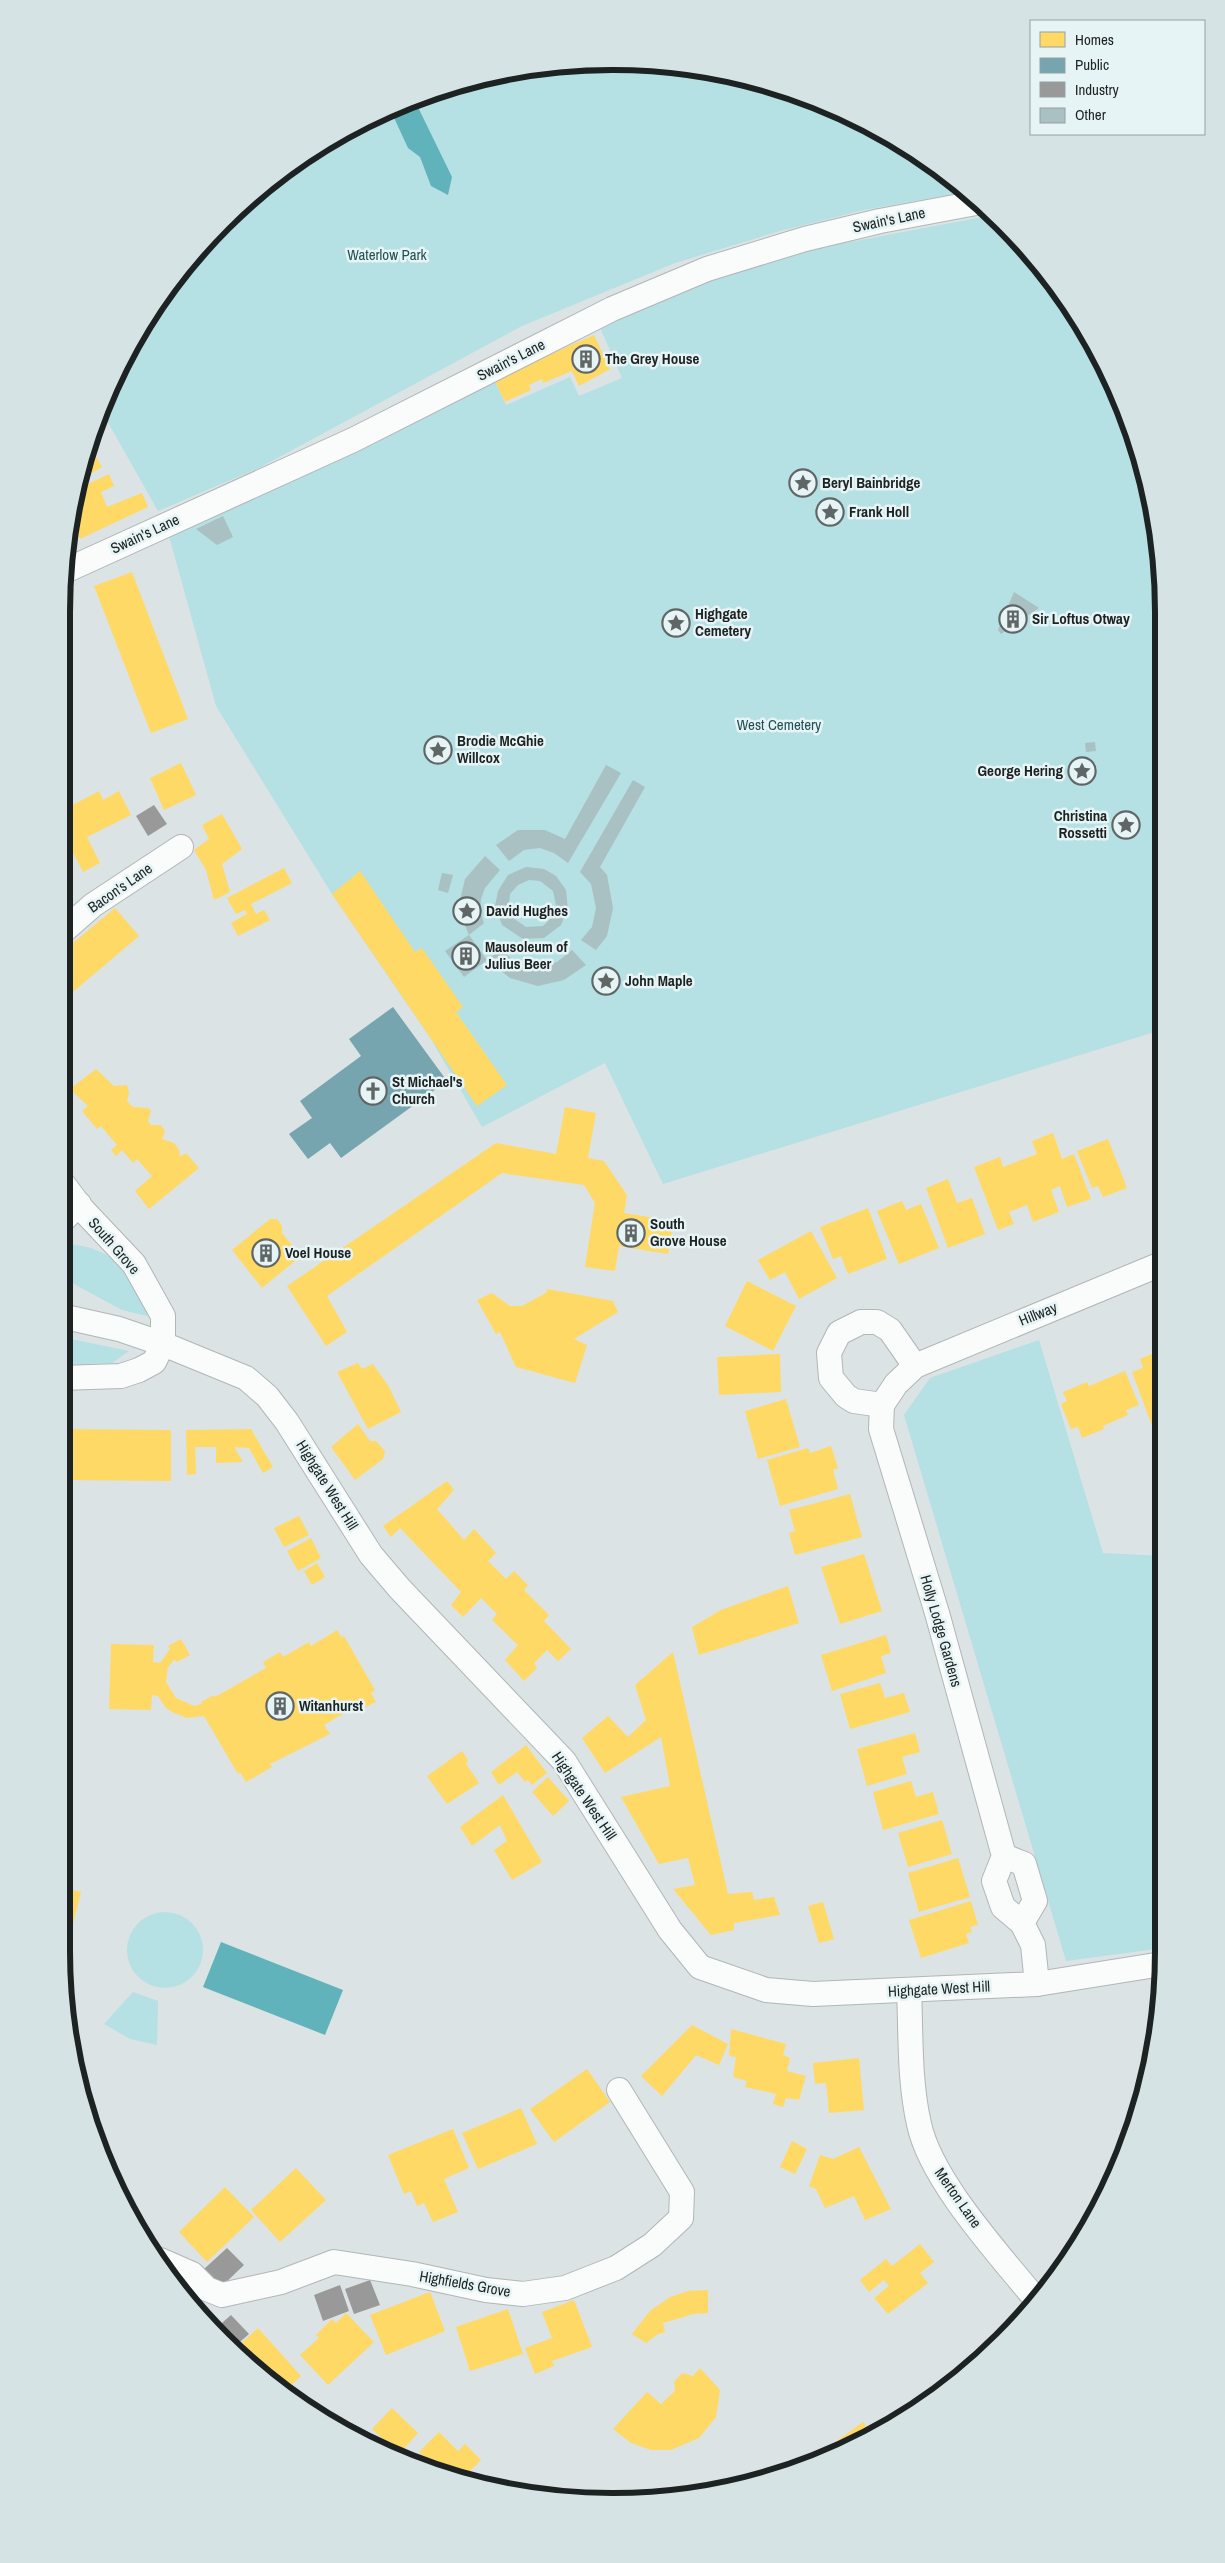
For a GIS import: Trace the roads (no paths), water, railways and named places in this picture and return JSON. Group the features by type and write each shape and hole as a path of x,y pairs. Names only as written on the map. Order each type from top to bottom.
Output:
{"street":[{"name":"Swain's Lane","path":"72,566 353,440 612,309 706,270 805,239 870,223 969,204"},
{"name":"Bacon's Lane","path":"70,925 93,905 181,847"},
{"name":"South Grove","path":"70,1192 134,1264 163,1316 163,1344"},
{"path":"70,1213 79,1204"},
{"name":"Hillway","path":"915,1366 1155,1266"},
{"name":"Highgate West Hill","path":"70,1318 119,1329 163,1344 246,1378 267,1396 287,1422 371,1555 400,1589 564,1761 670,1930 700,1967 766,1990 795,1993 1037,1984 1155,1965"},
{"path":"861,1322 878,1322 890,1330 915,1366 896,1384 882,1406 854,1400 846,1396 831,1378 828,1353 839,1333 861,1322"},
{"path":"70,1378 121,1376 139,1370 157,1358 163,1344"},
{"name":"Holly Lodge Gardens","path":"882,1406 881,1429 937,1613 1004,1856"},
{"path":"1022,1923 1035,1901 1024,1864 1004,1856 994,1881 1003,1907 1022,1923 1033,1945 1037,1984"},
{"name":"Merton Lane","path":"909,1990 912,2076 919,2125 936,2169 1003,2260 1032,2294"},
{"name":"Highfields Grove","path":"170,2264 192,2274 207,2289 222,2296 281,2282 334,2262 412,2274 486,2290 524,2294 565,2288 616,2268 652,2246 681,2218 682,2192 619,2090"}],"water":[{"path":"418,106 452,177 448,195 431,186 420,157 408,148 393,116"},
{"path":"221,1942 343,1990 325,2035 203,1987"}],"place":[{"name":"The Grey House","path":"586,359"},
{"name":"Beryl Bainbridge","path":"803,483"},
{"name":"Frank Holl","path":"830,512"},
{"name":"Sir Loftus Otway","path":"1013,619"},
{"name":"Highgate Cemetery","path":"676,623"},
{"name":"Brodie McGhie Willcox","path":"438,750"},
{"name":"George Hering","path":"1082,771"},
{"name":"Christina Rossetti","path":"1126,825"},
{"name":"David Hughes","path":"467,911"},
{"name":"Mausoleum of Julius Beer","path":"466,956"},
{"name":"John Maple","path":"606,981"},
{"name":"St Michael's Church","path":"373,1091"},
{"name":"South Grove House","path":"631,1233"},
{"name":"Voel House","path":"266,1253"},
{"name":"Witanhurst","path":"280,1706"}],"park label":[{"name":"Waterlow Park","path":"387,255"},
{"name":"West Cemetery","path":"779,725"}]}
